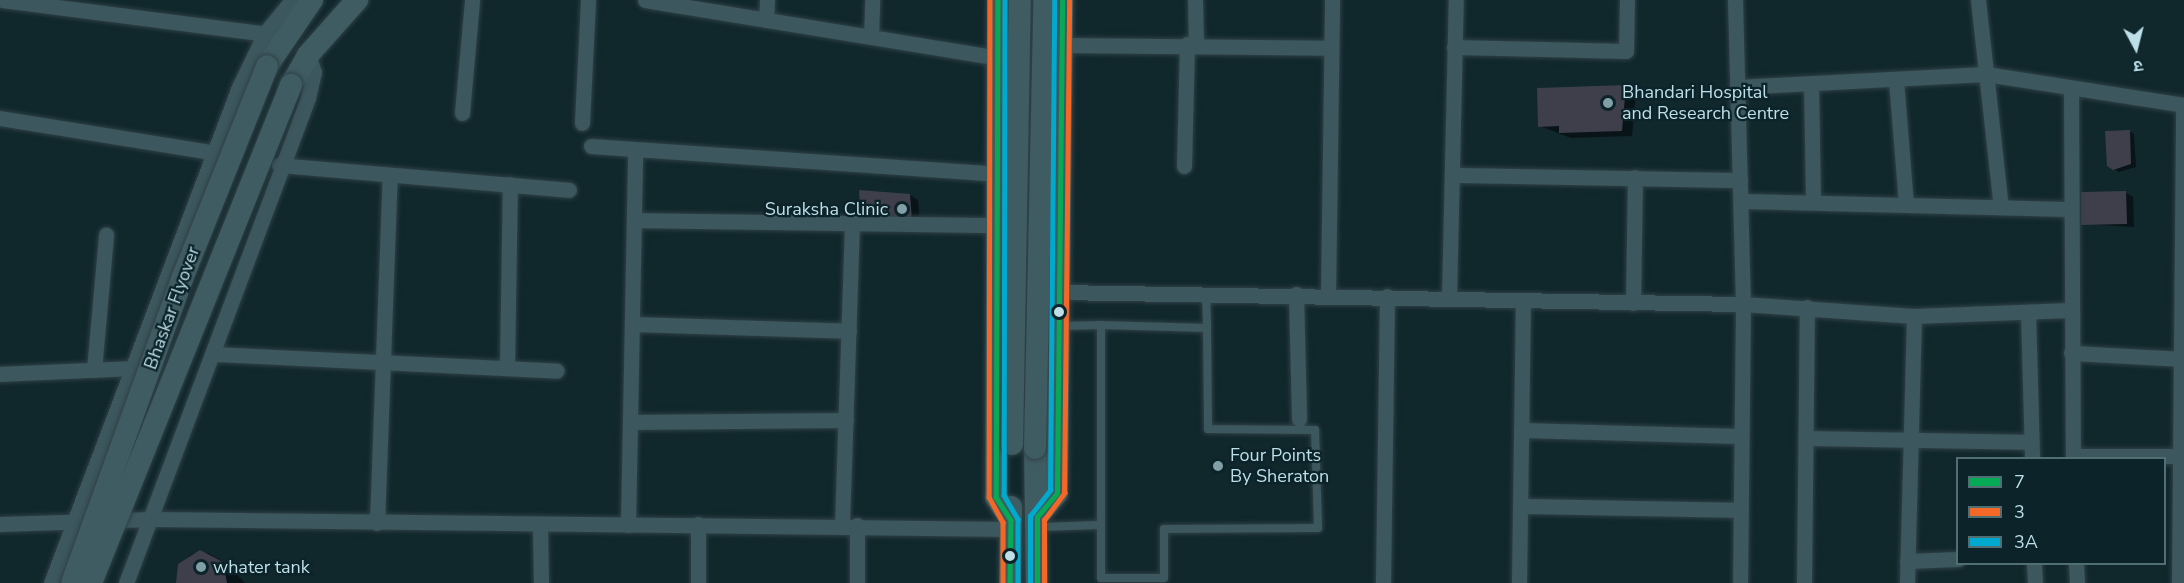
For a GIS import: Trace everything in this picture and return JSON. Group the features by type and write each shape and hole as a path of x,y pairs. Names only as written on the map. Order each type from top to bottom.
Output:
{"main road":[{"name":"Bhaskar Flyover","path":"72,583 182,279 267,66 275,36 312,0"},
{"name":"Bhaskar Flyover","path":"92,583 291,85 308,55 357,0"},
{"path":"998,0 998,128 994,225 996,497 1011,525"},
{"path":"1010,583 1020,0"},
{"path":"1037,583 1035,448 1044,0"},
{"path":"1037,522 1057,493 1062,0"},
{"path":"998,128 1061,128"}],"street":[{"path":"2,0 32,2 275,36"},
{"path":"51,583 216,153 292,0"},
{"path":"462,113 472,0"},
{"path":"582,123 588,0"},
{"path":"645,0 998,58"},
{"path":"766,20 767,0"},
{"path":"871,37 872,0"},
{"path":"1184,166 1195,0"},
{"path":"1328,295 1332,0"},
{"path":"1449,298 1456,0"},
{"path":"1454,47 1626,51 1627,0"},
{"path":"1735,0 1743,304 1740,583"},
{"path":"1978,0 2001,207"},
{"path":"1062,45 1191,44 1330,48"},
{"path":"126,583 153,519 215,354 279,165 308,98 314,72 308,55"},
{"path":"1737,87 1986,75 2184,105 2179,583"},
{"path":"1896,80 1906,204"},
{"path":"1811,83 1814,201"},
{"path":"2071,88 2070,310 2073,457 2180,456"},
{"path":"0,118 216,153"},
{"path":"591,146 997,174"},
{"path":"628,525 636,150"},
{"path":"279,165 569,190"},
{"path":"1453,175 1740,180"},
{"path":"377,523 379,359 390,176"},
{"path":"1633,303 1635,177"},
{"path":"507,367 510,184"},
{"path":"1742,201 2070,209"},
{"path":"634,220 852,226 994,225"},
{"path":"852,226 846,420 850,525 857,583"},
{"path":"94,370 106,236"},
{"path":"1059,292 1296,294 1743,304 1914,316 2070,310"},
{"path":"1296,294 1299,424"},
{"path":"1383,583 1387,296"},
{"path":"1519,583 1523,300"},
{"path":"1804,583 1807,307"},
{"path":"2028,312 2032,457"},
{"path":"1907,583 1914,316"},
{"path":"632,324 849,331"},
{"path":"2071,353 2181,359"},
{"path":"215,354 379,359 557,371"},
{"path":"0,374 132,369"},
{"path":"630,422 846,420"},
{"path":"1521,430 1740,436"},
{"path":"1806,438 2031,442"},
{"path":"1520,506 1739,510"},
{"path":"0,524 153,519 540,526 1011,525"},
{"path":"698,524 698,583"},
{"path":"540,526 541,583"},
{"path":"1907,561 1956,559"},
{"path":"2034,565 2034,583"},
{"path":"2076,565 2077,583"}],"lane":[{"path":"1101,325 1102,578 1164,578 1164,529 1316,529 1316,431 1299,424 1208,429 1206,293"},
{"path":"1059,326 1207,328"},
{"path":"1037,522 1100,525"}],"building":[{"path":"1626,85 1622,131 1559,133 1559,126 1538,127 1537,88"},
{"path":"2130,130 2131,164 2113,170 2107,166 2105,131"},
{"path":"859,190 910,194 912,220 861,222"},
{"path":"2126,191 2127,224 2081,225 2081,192"},
{"name":"whater tank","path":"200,550 223,562 227,583 176,583 178,564"}],"transit line":[{"name":"3","path":"990,0 989,497 1003,522 1003,583"},
{"name":"7","path":"998,0 996,497 1011,520 1010,583"},
{"name":"3A","path":"1005,0 1004,495 1018,519 1018,583"},
{"name":"3A","path":"1030,583 1030,516 1050,490 1054,0"},
{"name":"7","path":"1037,583 1037,517 1057,493 1062,0"},
{"name":"3","path":"1044,583 1044,520 1064,493 1069,0"}],"place":[{"name":"Bhandari Hospital and Research Centre","path":"1608,103"},
{"name":"Suraksha Clinic","path":"902,209"},
{"name":"Four Points By Sheraton","path":"1218,466"},
{"name":"whater tank","path":"201,567"}]}
